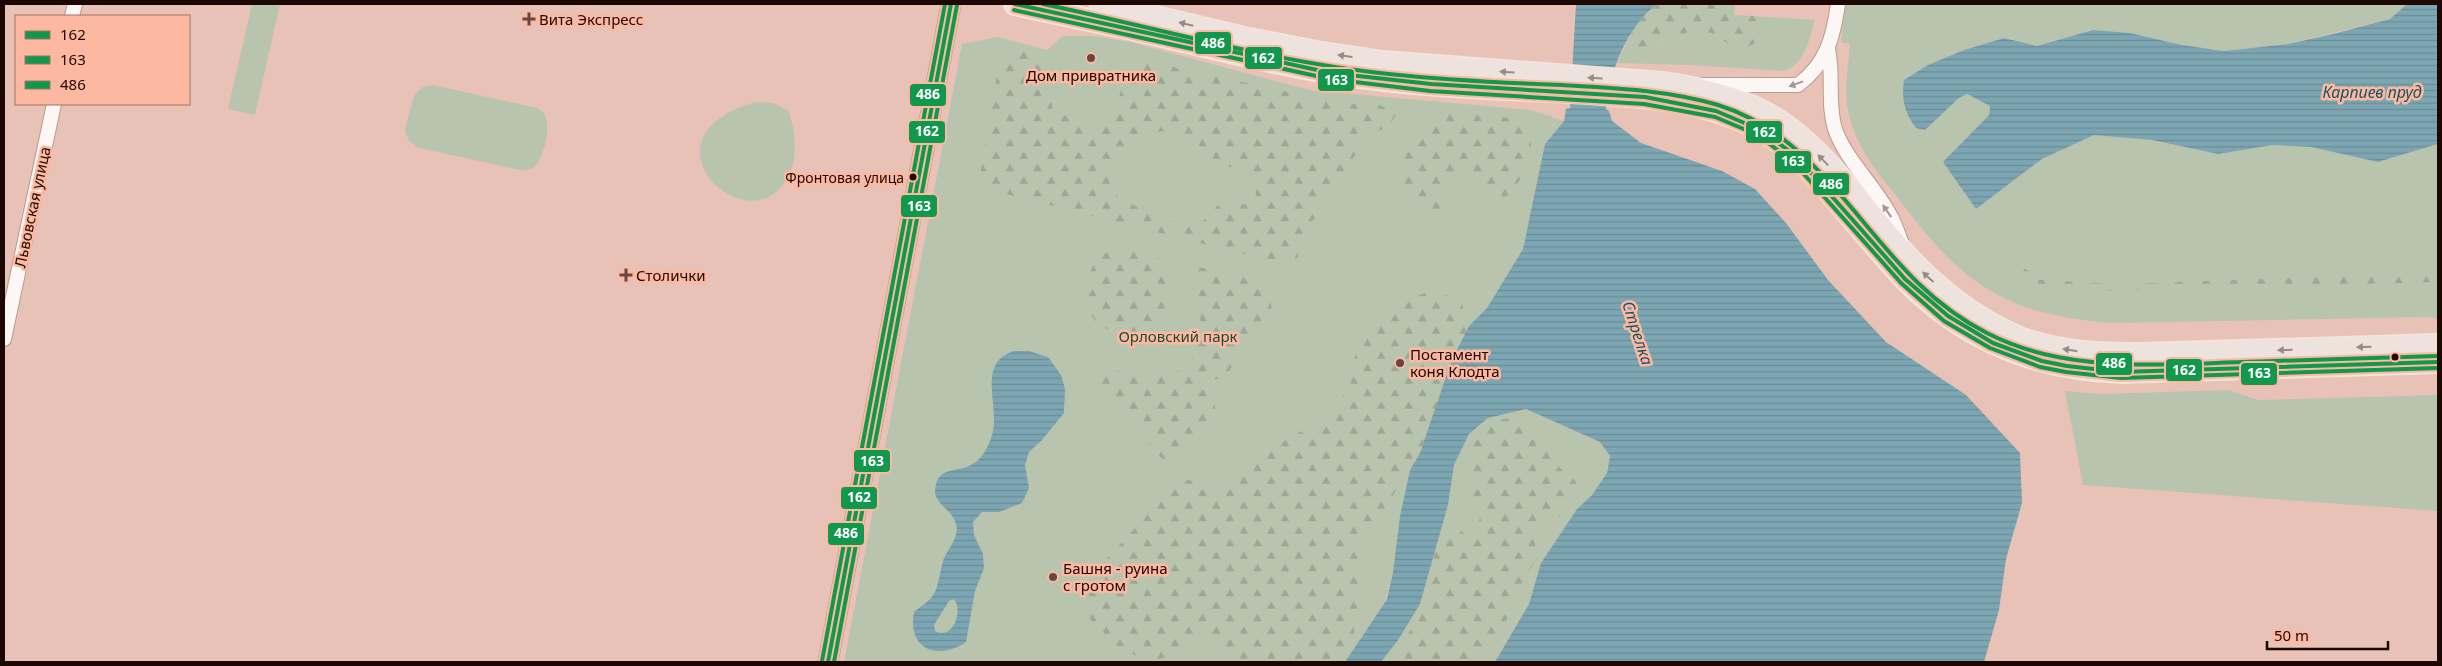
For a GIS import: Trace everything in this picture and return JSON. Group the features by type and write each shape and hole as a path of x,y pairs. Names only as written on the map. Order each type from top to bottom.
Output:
{"main road":[{"path":"828,662 950,4"},
{"path":"1015,4 1312,70 1382,80 1555,83 1633,88 1689,86 1728,97 1758,109 1785,125 1821,157 1906,256 1965,309 2021,338 2050,346 2105,354 2143,354 2438,345"},
{"path":"1101,4 1131,7 1244,38 1325,53 1555,83"},
{"path":"1633,88 1709,109 1751,125 1777,140 1818,179 1924,298 1972,332 2038,361 2092,371 2121,372 2438,362"}],"street":[{"path":"1689,86 1728,84 1774,87 1798,85 1810,76 1828,50 1838,4"},
{"path":"1828,50 1832,68 1832,113 1835,128 1856,167 1892,218 1906,256"},
{"name":"Львовская улица","path":"4,339 54,105"}],"green space":[{"path":"252,4 280,4 255,115 228,109"},
{"path":"1657,4 1735,4 1734,15 1753,16 1763,30 1757,42 1745,48 1727,43 1712,33 1693,31 1669,38 1648,51 1631,51 1627,42 1635,25"},
{"path":"1845,4 2407,4 2390,19 2288,44 2224,51 2182,45 2130,33 2093,30 2037,46 2004,38 1964,50 1928,65 1925,130 1959,98 1968,94 1990,106 1989,115 1943,162 1976,209 2042,159 2094,135 2152,140 2218,154 2273,145 2311,147 2378,162 2438,144 2438,319 2428,317 2111,323 2039,311 2010,301 1985,287 1962,270 1940,249 1917,223 1866,155 1855,134 1848,111 1846,95 1850,44 1841,42"},
{"path":"1753,16 1815,20 1805,51 1801,58 1790,68 1783,71 1690,65 1617,63 1627,42 1631,51 1648,51 1669,38 1693,31 1712,33 1727,43 1763,30"},
{"name":"Орловский парк","path":"1063,36 1094,36 1130,42 1309,90 1532,110 1564,121 1545,144 1523,249 1487,308 1469,326 1451,362 1420,453 1410,470 1400,516 1393,572 1386,599 1345,662 844,662 962,44 998,37 1047,50"},
{"path":"1018,48 1044,56 1053,112 1099,125 1111,115 1126,75 1137,59 1320,99 1354,104 1377,104 1397,113 1390,124 1367,139 1347,166 1321,210 1298,240 1298,257 1287,265 978,187 1001,52","holes":["1163,131 1190,140 1218,162 1244,169 1251,177 1256,190 1252,205 1226,202 1219,205 1202,221 1182,223 1148,212 1118,197 1110,175 1117,153 1137,136"]},
{"path":"433,85 541,110 547,121 547,135 544,150 535,166 526,170 520,170 419,148 409,141 405,131 415,94 422,87"},
{"path":"756,102 773,103 788,111 793,127 795,153 788,177 771,196 749,201 728,194 710,180 701,160 702,139 720,118"},
{"path":"1444,112 1512,118 1525,124 1531,141 1526,168 1518,183 1502,202 1489,200 1470,173 1461,171 1451,178 1443,208 1424,213 1397,188 1401,164 1410,143 1424,126"},
{"path":"1122,247 1156,255 1171,274 1171,297 1149,334 1126,336 1099,326 1086,307 1086,282 1097,256"},
{"path":"2001,252 2041,280 2118,284 2438,273 2438,282 2118,291 2038,288 1998,260"},
{"path":"1195,267 1234,274 1261,285 1269,291 1272,310 1237,345 1237,359 1225,377 1213,380 1211,386 1216,413 1194,431 1184,457 1172,466 1158,455 1149,443 1151,429 1128,408 1106,400 1098,388 1098,375 1109,369 1130,373 1164,375 1189,367 1199,331 1200,320 1199,298 1191,274"},
{"path":"1434,290 1461,301 1469,326 1440,389 1436,409 1420,453 1359,548 1357,613 1350,656 1345,662 1227,662 1225,647 1197,633 1174,655 1148,662 1117,646 1088,617 1089,578 1181,478 1228,490 1246,463 1331,414 1351,383 1356,350 1375,321 1396,303"},
{"path":"2229,390 2258,400 2438,395 2437,511 2083,485 2065,391 2101,394"},
{"path":"1526,409 1600,442 1610,456 1607,473 1592,495 1577,510 1541,563 1529,604 1495,662 1381,662 1420,604 1448,505 1454,465 1469,434 1488,418"},
{"path":"1509,418 1520,422 1534,432 1553,460 1565,473 1575,480 1578,491 1560,516 1542,521 1534,532 1536,560 1519,587 1511,611 1495,643 1479,662 1391,662 1423,609 1433,576 1434,554 1449,522 1471,538 1480,518 1470,492 1466,468 1474,444 1490,422"}],"water":[{"name":"Стрелка","path":"1576,4 1657,4 1637,25 1621,51 1611,80 1606,109 1609,111 1612,121 1641,143 1722,171 1755,189 1786,223 1828,280 1886,342 1966,395 2020,453 2022,503 2006,559 1999,610 1984,662 1495,662 1529,604 1541,563 1577,509 1592,495 1607,473 1610,456 1600,442 1526,409 1488,418 1469,434 1454,465 1448,505 1420,604 1398,640 1381,662 1345,662 1387,599 1393,572 1400,516 1410,470 1420,453 1451,362 1469,326 1487,308 1523,249 1545,144 1564,121 1566,109 1570,108"},
{"name":"Карпиев пруд","path":"2407,4 2438,4 2438,144 2378,162 2311,147 2273,145 2218,154 2152,140 2094,135 2042,159 1976,209 1943,162 1989,115 1990,106 1967,94 1959,98 1925,130 1916,128 1905,106 1904,80 1928,65 1964,50 2004,38 2037,46 2093,30 2130,33 2182,45 2224,51 2288,44 2333,34 2390,19"},
{"path":"1014,351 1029,351 1048,357 1061,375 1065,389 1064,413 1042,440 1029,452 1025,465 1029,488 1022,503 999,512 982,512 973,522 974,535 983,554 984,568 975,591 966,642 945,651 935,651 920,643 915,635 913,625 914,612 934,594 943,561 957,531 954,519 938,500 935,490 936,484 938,479 946,472 966,467 975,462 987,448 994,424 992,375 995,365 1002,357","holes":["954,599 957,604 957,616 952,628 942,633 935,631 934,625 949,601"]}],"transit line":[{"name":"486","path":"822,661 945,4"},
{"name":"162","path":"828,662 951,4"},
{"name":"162","path":"1015,4 1331,73 1431,84 1645,97 1716,111 1761,130 1797,157 1905,279 1948,316 1993,343 2042,361 2067,366 2121,372 2438,362"},
{"name":"486","path":"1043,4 1215,44 1345,69 1454,80 1641,90 1680,96 1718,105 1751,118 1779,136 1805,157 1894,258 1918,283 1955,314 1992,336 2030,350 2070,359 2111,364 2153,365 2438,356"},
{"name":"163","path":"834,662 957,5"},
{"name":"163","path":"1014,10 1330,79 1430,91 1644,104 1715,117 1758,135 1793,162 1901,283 1944,321 1990,348 2040,367 2121,378 2438,368"}],"place":[{"name":"Вита Экспресс","path":"529,19"},
{"name":"Дом привратника","path":"1091,58"},
{"name":"Фронтовая улица","path":"913,177"},
{"name":"Столички","path":"626,275"},
{"name":"Постамент коня Клодта","path":"1400,363"},
{"name":"Башня - руина с гротом","path":"1053,577"}]}
